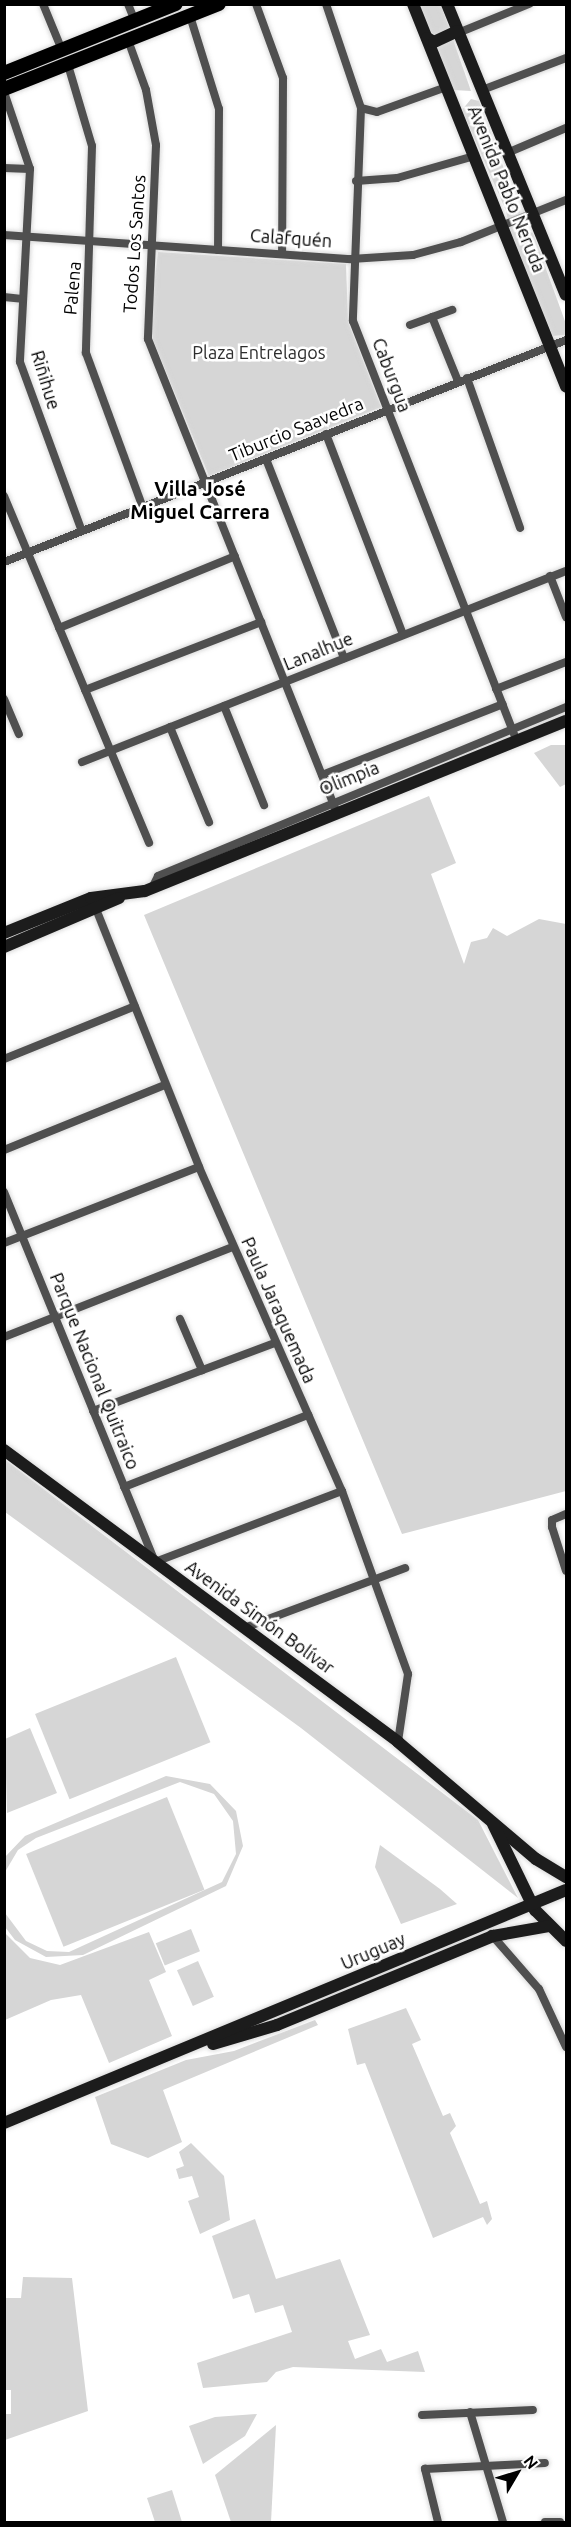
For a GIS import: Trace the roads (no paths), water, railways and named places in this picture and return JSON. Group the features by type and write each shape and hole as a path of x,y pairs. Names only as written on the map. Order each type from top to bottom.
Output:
{"main road":[{"path":"4,73 177,4"},
{"path":"4,91 219,4"},
{"name":"Avenida Pablo Neruda","path":"413,4 567,387"},
{"name":"Avenida Pablo Neruda","path":"447,4 507,153 562,271 567,295"},
{"path":"135,21 149,32"},
{"path":"427,38 434,42 458,32"},
{"path":"55,70 62,50"},
{"name":"Olimpia","path":"4,933 91,898 120,897 152,888 335,808 515,735 567,721"},
{"name":"Olimpia","path":"4,948 97,910 120,897"},
{"name":"Avenida Simón Bolívar","path":"4,1450 398,1742 536,1859 567,1877"},
{"name":"Avenida Simón Bolívar","path":"490,1818 533,1908 566,1939"},
{"name":"Uruguay","path":"4,2123 194,2047 481,1924 533,1908 567,1890"},
{"path":"509,1932 533,1908"},
{"name":"Uruguay","path":"194,2047 277,2025 493,1936 550,1926"}],"street":[{"path":"44,4 62,50"},
{"path":"129,4 135,21"},
{"path":"256,4 283,78 282,254"},
{"name":"Caburgua","path":"326,4 361,108 351,259 353,321 515,735"},
{"path":"458,32 529,4"},
{"path":"190,16 219,108 218,250"},
{"name":"Todos Los Santos","path":"128,40 146,90 156,145 148,339 335,808"},
{"path":"482,90 567,58"},
{"name":"Palena","path":"68,65 92,146 93,241 86,353 143,508"},
{"path":"361,108 377,112 446,87"},
{"name":"Riñihue","path":"4,91 30,169 22,299 22,371 82,531"},
{"path":"507,153 567,128"},
{"path":"356,181 397,178 474,156"},
{"path":"4,168 30,169"},
{"name":"Calafquén","path":"4,235 351,259 436,251 567,200"},
{"path":"4,297 22,299"},
{"path":"410,325 452,310"},
{"path":"432,317 458,381"},
{"name":"Tiburcio Saavedra","path":"4,562 458,381 567,340"},
{"path":"467,378 520,528"},
{"path":"326,434 403,634"},
{"path":"266,459 344,658"},
{"path":"4,496 149,843"},
{"path":"59,628 235,556"},
{"name":"Lanalhue","path":"82,762 567,570"},
{"path":"550,576 567,617"},
{"path":"85,690 261,622"},
{"path":"496,689 567,662"},
{"path":"4,699 7,712 19,734"},
{"path":"322,775 502,704"},
{"path":"224,706 264,805"},
{"name":"Olimpia","path":"515,735 567,707"},
{"path":"170,727 209,822"},
{"name":"Paula Jaraquemada","path":"91,898 232,1246 342,1491 408,1674 398,1742"},
{"path":"4,1059 135,1006"},
{"path":"4,1150 165,1085"},
{"path":"4,1243 199,1167"},
{"name":"Parque Nacional Quitraico","path":"4,1192 155,1562"},
{"path":"4,1337 232,1246"},
{"path":"180,1319 202,1370"},
{"path":"93,1411 275,1343"},
{"path":"124,1487 308,1415"},
{"path":"155,1562 342,1491"},
{"path":"567,1514 552,1520 567,1571"},
{"path":"244,1628 405,1568"},
{"path":"481,1924 539,1989 567,2047"},
{"path":"422,2415 533,2410"},
{"path":"470,2412 503,2523"},
{"path":"438,2523 425,2469 545,2463"},
{"path":"545,2523 560,2523"}],"district":[{"name":"Villa José Miguel Carrera","path":"200,500"}],"park label":[{"name":"Plaza Entrelagos","path":"259,352"}]}
